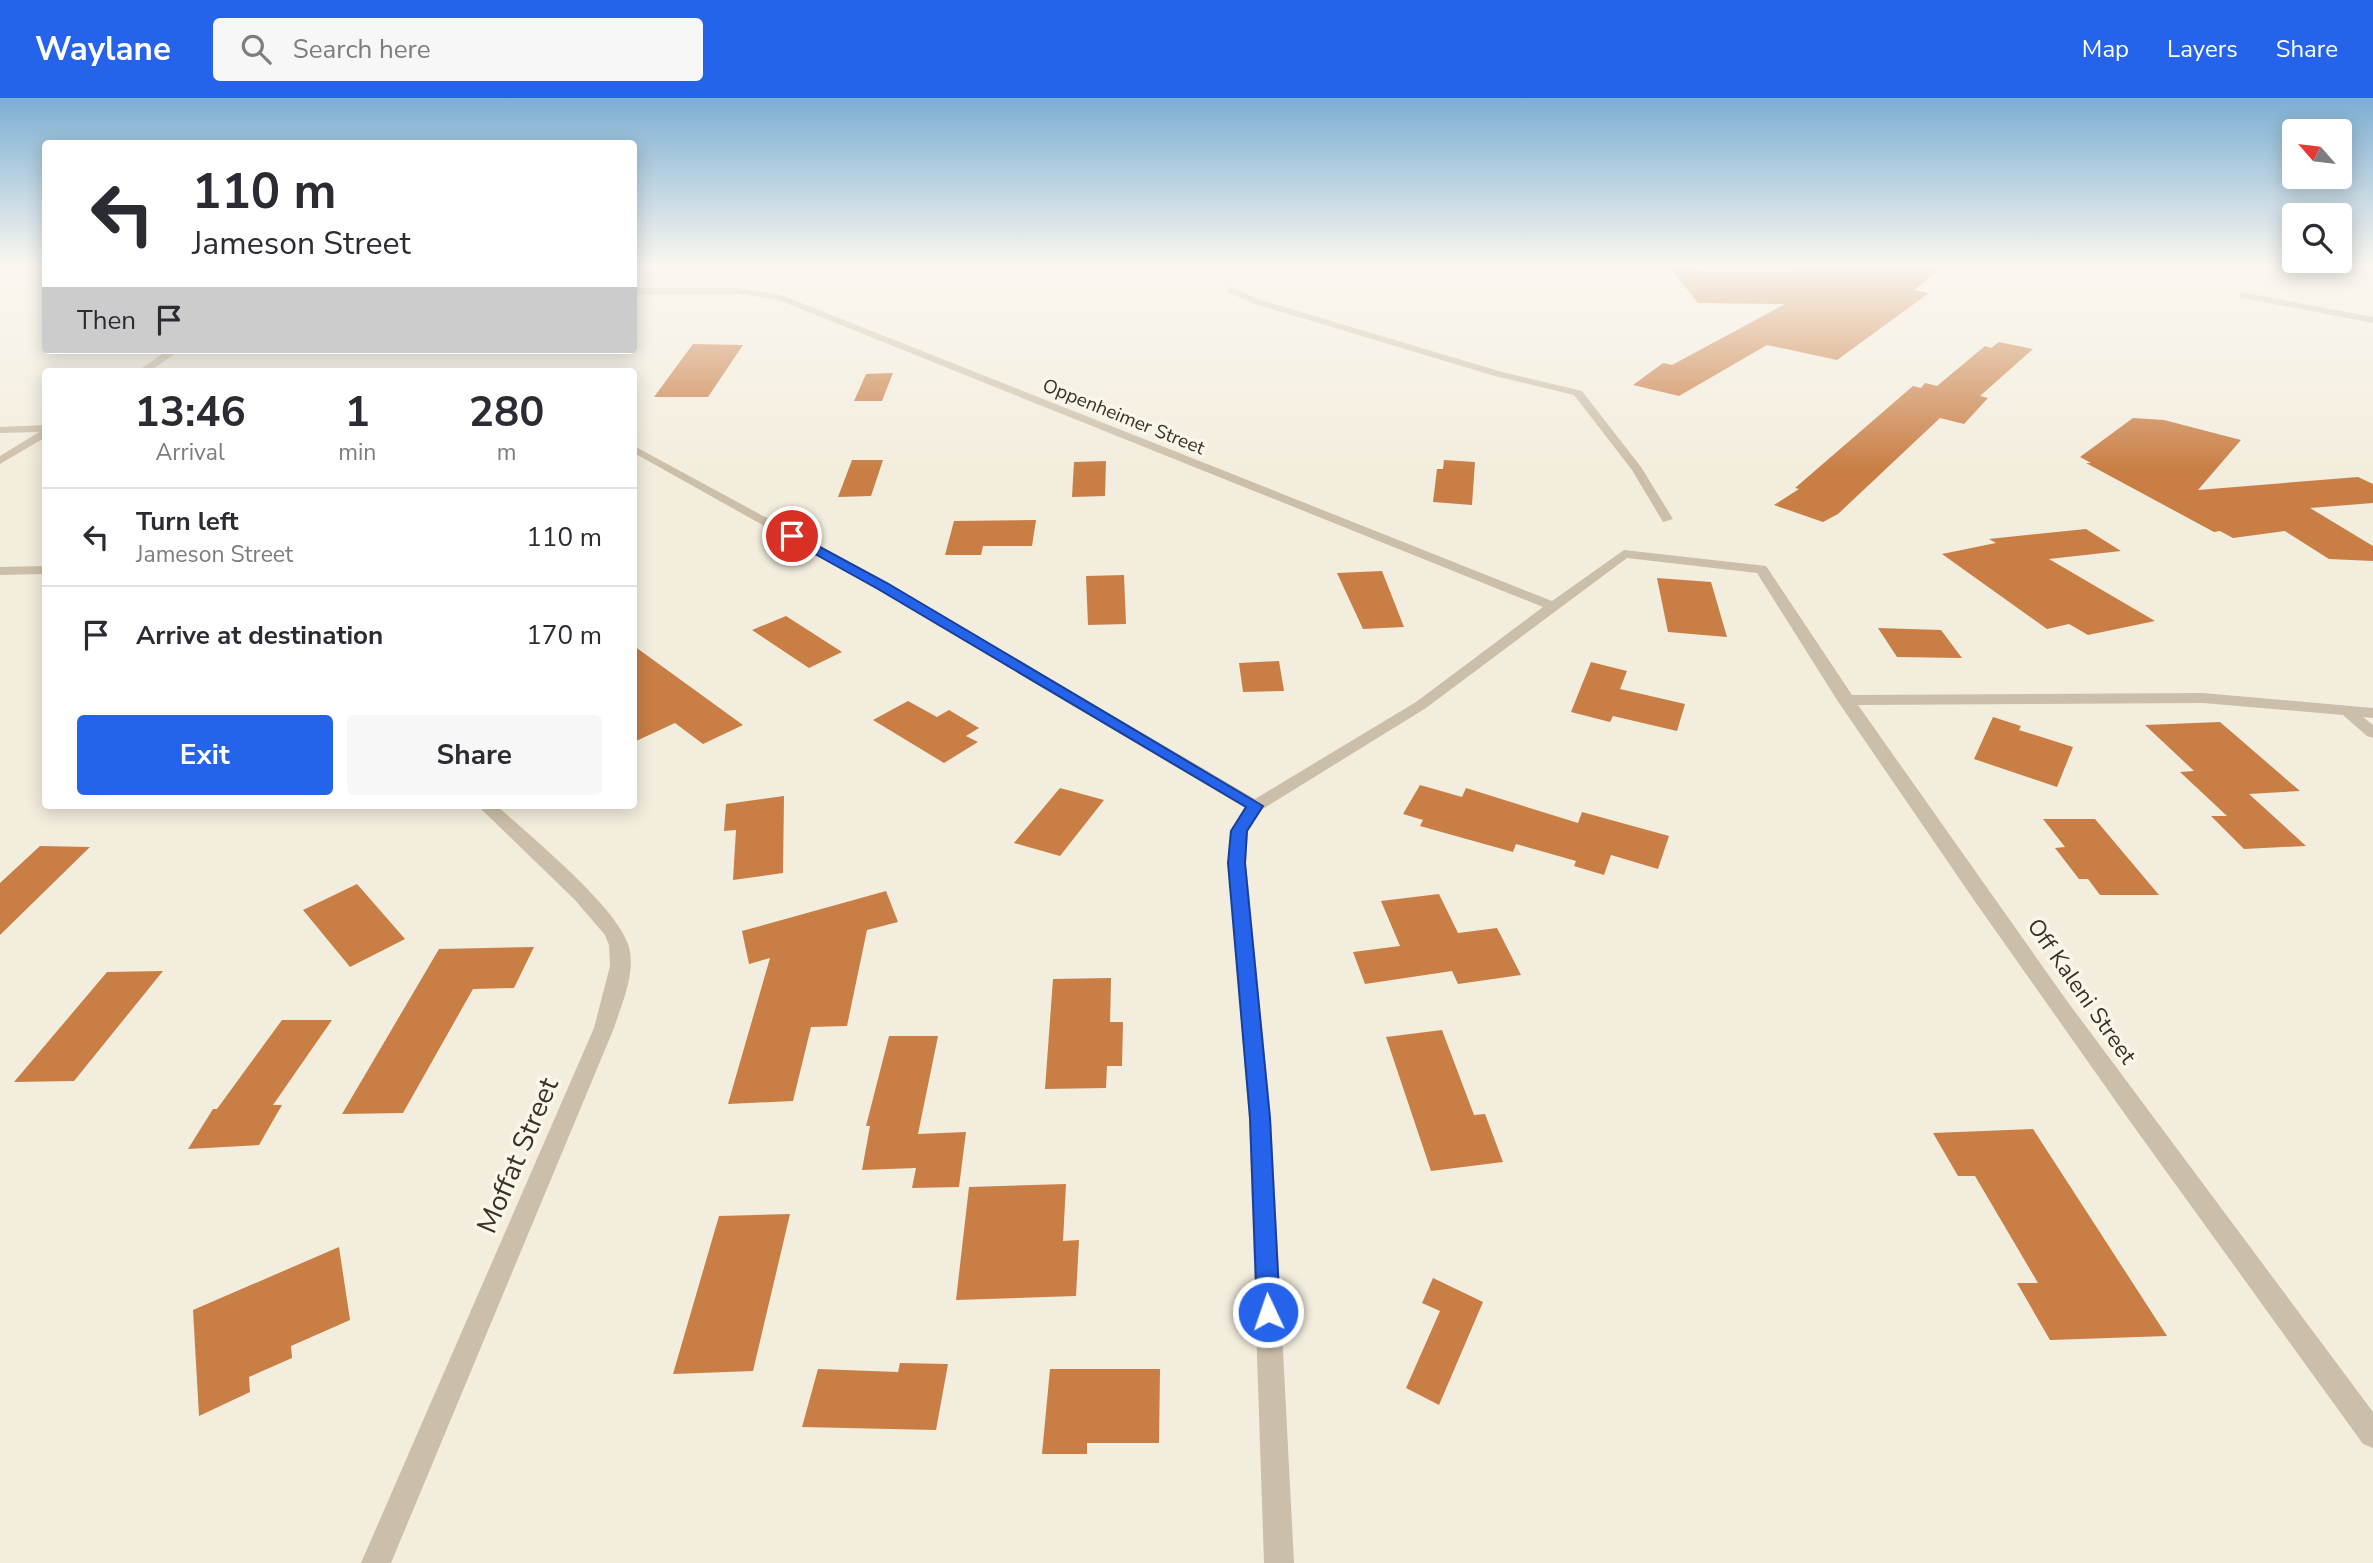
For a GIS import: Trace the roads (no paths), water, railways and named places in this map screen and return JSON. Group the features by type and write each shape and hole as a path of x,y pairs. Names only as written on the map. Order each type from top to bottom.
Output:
{"street":[{"name":"Oppenheimer Street","path":"869,333 1552,606"},
{"path":"1363,333 1583,396 1637,469 1667,519"},
{"path":"148,368 170,354"},
{"path":"0,430 42,430"},
{"path":"0,461 42,433"},
{"path":"637,451 883,586 1255,806"},
{"name":"Off Kaleni Street","path":"1552,606 1624,554 1761,569 1845,700 2144,1125 2373,1434"},
{"path":"0,571 42,570"},
{"path":"1279,1563 1260,1118 1237,863 1239,831 1255,806 1421,705 1552,606"},
{"path":"1845,700 2203,698 2373,713"},
{"path":"2350,713 2373,733"},
{"name":"Moffat Street","path":"376,1563 604,1028 620,978 619,943 594,909 490,809"}]}
